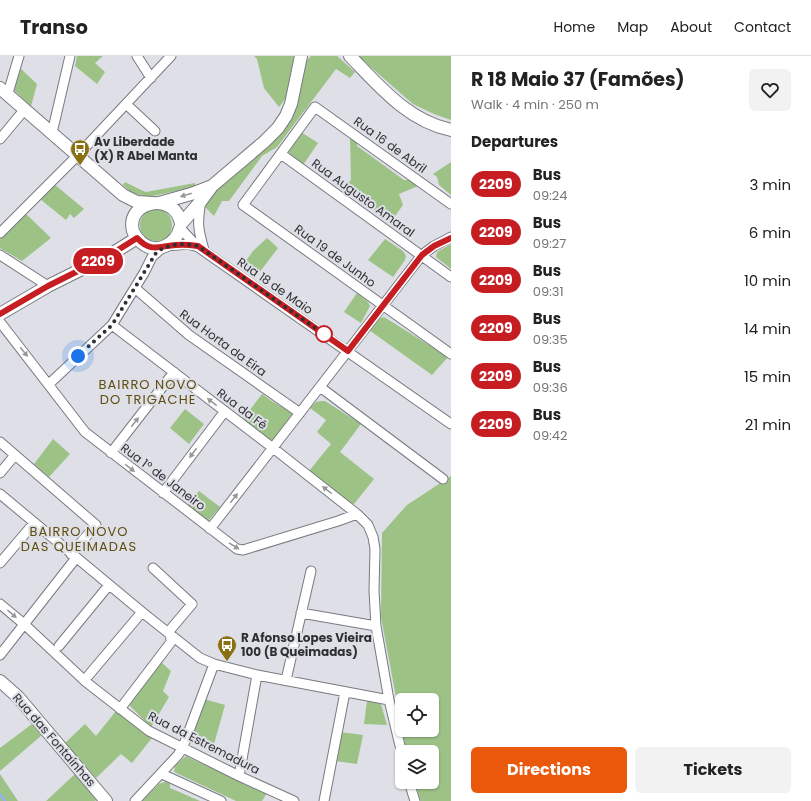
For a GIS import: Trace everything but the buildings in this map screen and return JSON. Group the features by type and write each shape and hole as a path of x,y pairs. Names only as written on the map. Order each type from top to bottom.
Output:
{"street":[{"path":"19,56 4,91 123,195 137,202 156,203 172,208 179,216 180,226"},
{"path":"52,133 70,56"},
{"path":"137,56 151,78"},
{"path":"0,233 77,156 171,56"},
{"path":"49,384 112,325 152,257 176,238 180,226 212,186 264,142 278,128 286,116 291,104 301,56"},
{"path":"350,56 395,101 414,115 451,130"},
{"path":"126,104 155,131"},
{"name":"Rua 16 de Abril","path":"281,154 315,107 451,204"},
{"path":"0,139 25,109"},
{"name":"Rua 19 de Junho","path":"281,154 243,205 451,354"},
{"name":"Rua Augusto Amaral","path":"281,154 451,276"},
{"path":"132,223 137,211 142,207 191,194 212,186"},
{"path":"123,195 127,201 134,234 145,246 156,248 188,244 201,248 198,219 201,201"},
{"name":"Rua 18 de Maio","path":"180,226 201,248 451,424"},
{"path":"0,314 48,286 110,255 137,238"},
{"path":"210,529 422,255 434,246 451,238"},
{"path":"0,255 48,286"},
{"name":"Rua Horta da Eira","path":"135,288 189,335 300,413"},
{"name":"Rua 1º de Janeiro","path":"0,322 85,432 237,549 243,550 357,514"},
{"name":"Rua da Fé","path":"112,325 273,448 357,514 368,525 373,537 375,549 374,590 376,626 389,700 400,745"},
{"path":"111,453 174,372"},
{"path":"320,387 443,479"},
{"path":"163,493 225,411"},
{"path":"0,442 96,525 0,655"},
{"path":"0,473 15,455"},
{"path":"0,494 109,585 200,658 214,664 257,675 389,700"},
{"path":"0,563 34,522"},
{"path":"120,709 171,642 170,630 192,604 153,568"},
{"path":"286,680 311,571"},
{"path":"59,646 109,585"},
{"name":"Rua da Estremadura","path":"0,604 24,624 86,682 148,730 239,776 294,801"},
{"path":"88,676 142,612"},
{"path":"302,613 376,626"},
{"path":"135,801 162,774 183,747 214,664"},
{"path":"239,776 257,675"},
{"name":"Rua das Fontaínhas","path":"0,681 18,697 106,801"},
{"path":"324,801 345,692"},
{"path":"162,774 221,801"},
{"path":"411,789 415,801"}],"green space":[{"path":"77,56 103,56 95,63 105,72 97,84 75,66"},
{"path":"254,56 294,56 286,98 279,107 264,88 257,59"},
{"path":"311,56 337,56 355,72 350,78 336,69 277,147 262,156 229,201 222,201 214,216 205,207 212,193 297,101 307,60"},
{"path":"358,56 451,56 451,120 413,104"},
{"path":"20,68 37,84 31,106 15,91 14,88"},
{"path":"301,132 318,143 303,165 290,155 288,148"},
{"path":"350,138 357,142 357,146 404,180 411,180 418,186 399,194 403,205 390,223 345,186 351,180"},
{"path":"451,162 451,195 439,185 437,177 433,174"},
{"path":"125,182 146,192 195,183 195,187 148,197 132,193 123,185"},
{"path":"54,184 84,209 74,218 70,214 66,220 40,199"},
{"path":"153,209 159,209 169,216 172,225 171,231 165,238 159,241 153,241 143,234 140,228 140,222 147,212"},
{"path":"25,213 51,238 22,261 0,248 0,239"},
{"path":"267,238 278,248 256,277 241,268 253,251"},
{"path":"385,239 403,251 406,256 405,260 393,277 368,260"},
{"path":"451,244 451,269 436,257 437,252"},
{"path":"357,293 368,302 370,306 361,323 344,312"},
{"path":"384,317 448,357 432,375 369,330 378,319"},
{"path":"262,394 292,413 292,416 274,441 270,440 243,419"},
{"path":"325,401 361,424 340,452 374,479 354,504 351,504 309,471 331,444 317,432 326,420 310,408 316,402"},
{"path":"185,409 204,424 189,444 170,428"},
{"path":"53,439 70,454 49,477 34,464"},
{"path":"451,476 451,801 421,801 417,789 439,789 439,745 405,745 404,737 439,737 439,693 395,693 381,617 382,533 407,505"},
{"path":"199,491 220,507 208,521 188,505"},
{"path":"161,662 171,671 163,691 169,697 151,727 128,704"},
{"path":"204,699 225,705 214,744 190,736"},
{"path":"367,701 381,704 387,725 364,724"},
{"path":"116,711 152,738 132,763 121,754 96,778 65,743 85,724 96,736"},
{"path":"32,724 42,735 0,771 0,748"},
{"path":"340,732 363,735 357,764 335,761"},
{"path":"186,756 267,793 262,801 236,801 174,772 175,766"},
{"path":"0,774 18,801 0,801"},
{"path":"75,774 96,800 95,801 46,801"},
{"path":"167,781 170,784 170,788 200,801 142,801 159,784"}],"waterway":[{"path":"0,794 5,801"}],"bus line":[{"name":"2209","path":"0,314 48,286 110,255 137,238 145,246 151,248 162,248 178,244 198,246 348,351 422,255 434,246 451,238"}],"place":[{"name":"Av Liberdade (X) R Abel Manta","path":"80,166"},
{"name":"R Afonso Lopes Vieira 100 (B Queimadas)","path":"227,662"}],"district":[{"name":"BAIRRO NOVO DO TRIGACHE","path":"148,392"},
{"name":"BAIRRO NOVO DAS QUEIMADAS","path":"79,538"}],"route":[{"path":"78,356 112,325 148,267 152,257 162,248 178,244 198,246 324,334"}]}
